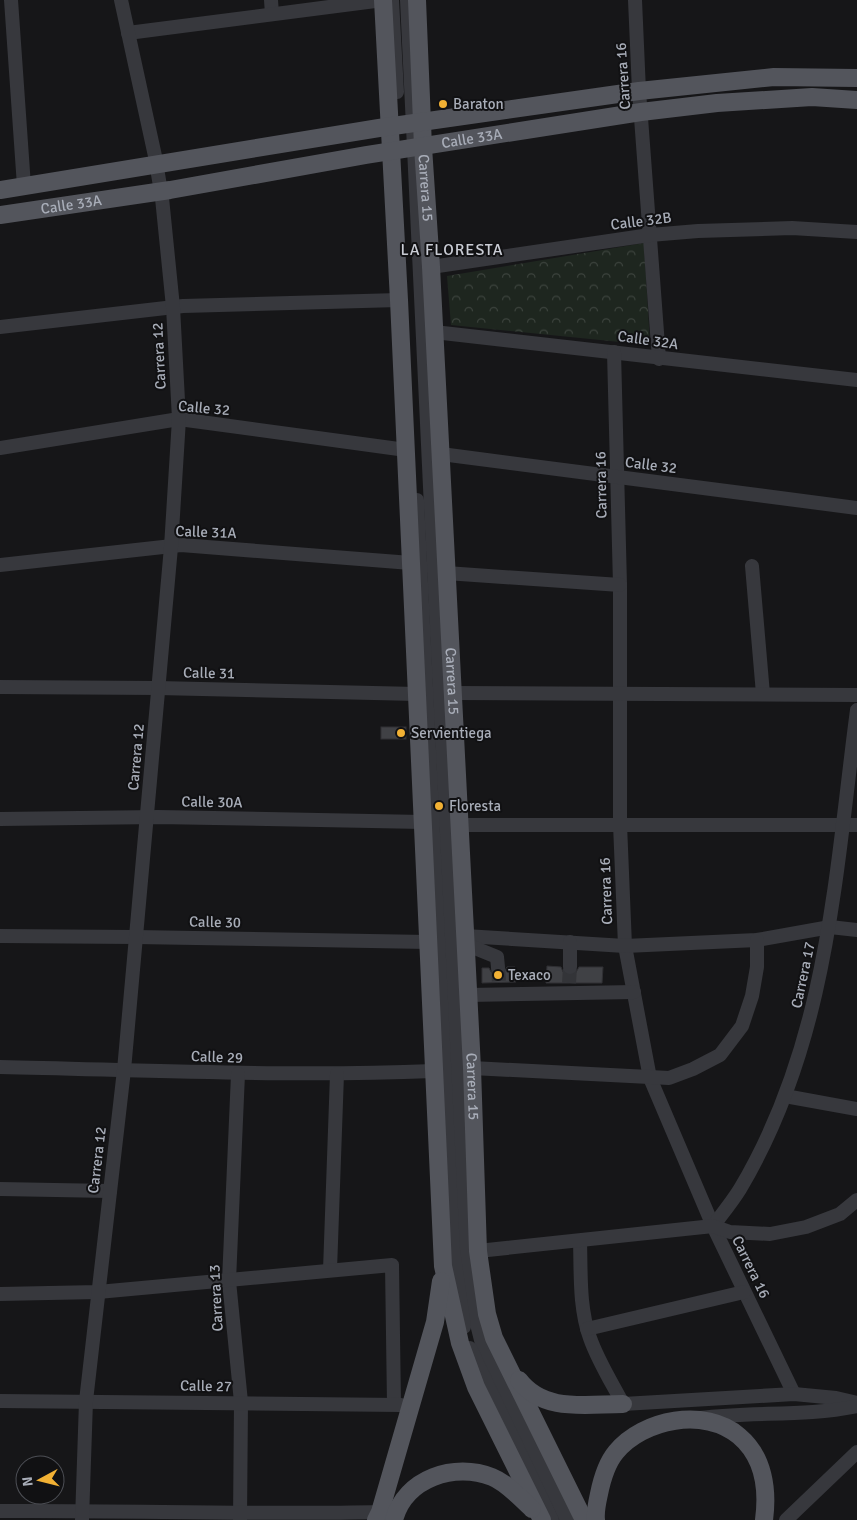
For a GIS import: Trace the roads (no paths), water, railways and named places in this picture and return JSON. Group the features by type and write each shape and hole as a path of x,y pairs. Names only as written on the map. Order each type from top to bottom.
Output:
{"main road":[{"name":"Carrera 15","path":"383,0 405,124 407,150 400,300 443,1266 460,1343 476,1387 544,1518"},
{"name":"Carrera 15","path":"417,0 405,124 407,150 431,267 472,1068 478,1251 487,1314 494,1338 504,1362 584,1520"},
{"name":"Calle 33A","path":"0,190 405,124 639,91 774,77 857,78"},
{"name":"Calle 33A","path":"0,215 161,191 641,112 717,103 812,97 857,100"},
{"path":"384,1517 435,1322 443,1266"},
{"path":"504,1362 528,1391 546,1402 556,1404 623,1404"},
{"path":"596,1520 595,1513 604,1474 608,1463 618,1449 630,1438 649,1427 669,1421 687,1420 698,1420 722,1426 738,1435 750,1448 763,1474 766,1502 764,1520"},
{"path":"384,1517 399,1507 404,1499 426,1480 443,1473 462,1471 480,1473 500,1481 544,1518"}],"street":[{"path":"11,0 24,186"},
{"name":"Carrera 12","path":"82,1515 86,1401 124,1070 171,547 179,419 173,307 161,191 121,0"},
{"path":"128,33 272,7 383,0"},
{"path":"392,0 405,124"},
{"path":"405,124 407,0"},
{"name":"Carrera 16","path":"635,0 639,91 659,359"},
{"path":"407,150 453,1250 462,1318 470,1348 544,1518"},
{"path":"407,150 466,1249 475,1316 482,1344 567,1520"},
{"name":"Calle 32B","path":"431,267 650,235 698,231 792,228 857,232"},
{"path":"0,327 173,307 400,300"},
{"name":"Calle 32A","path":"434,332 857,380"},
{"name":"Carrera 16","path":"614,352 620,584 620,824 625,946 650,1078 713,1226 794,1394"},
{"name":"Calle 32","path":"0,448 179,419 406,450"},
{"name":"Calle 32","path":"441,454 857,508"},
{"name":"Calle 31A","path":"0,565 181,545 411,563"},
{"path":"752,566 763,694"},
{"path":"446,573 620,584"},
{"name":"Calle 31","path":"0,687 158,688 417,694"},
{"path":"452,693 857,695"},
{"name":"Carrera 17","path":"713,1226 739,1190 767,1138 785,1096 812,1012 830,927 857,710"},
{"name":"Calle 30A","path":"0,819 147,817 423,822"},
{"path":"459,825 857,825"},
{"path":"465,940 496,938 625,946 757,940 830,927 857,930"},
{"name":"Calle 30","path":"0,936 428,942"},
{"path":"465,940 498,962 496,938"},
{"path":"472,1068 650,1078 669,1078 693,1069 720,1055 742,1026 752,996 757,967 757,940"},
{"path":"570,942 570,967"},
{"path":"468,995 499,988 570,988 634,992"},
{"name":"Calle 29","path":"0,1067 238,1074 337,1074 434,1071"},
{"name":"Carrera 13","path":"238,1074 229,1281 241,1402 240,1517"},
{"path":"330,1270 337,1074"},
{"path":"785,1096 857,1109"},
{"path":"0,1189 110,1190"},
{"path":"478,1251 713,1226 730,1232 770,1234 806,1227 840,1214 857,1200"},
{"path":"580,1241 583,1305 587,1328 594,1348 623,1404 794,1394 836,1398 857,1405"},
{"path":"0,1294 98,1292 392,1265 394,1404"},
{"path":"587,1328 744,1292"},
{"name":"Calle 27","path":"0,1401 412,1405"},
{"path":"687,1420 724,1414 816,1413 857,1405"},
{"path":"786,1520 857,1452"},
{"path":"0,1511 82,1515 384,1517"}],"tunnel":[{"path":"498,967 499,982"},
{"path":"569,983 570,967"}],"place":[{"name":"Baraton","path":"443,104"},
{"name":"Servientiega","path":"401,733"},
{"name":"Floresta","path":"439,806"},
{"name":"Texaco","path":"498,975"}],"district":[{"name":"LA FLORESTA","path":"452,249"}]}
